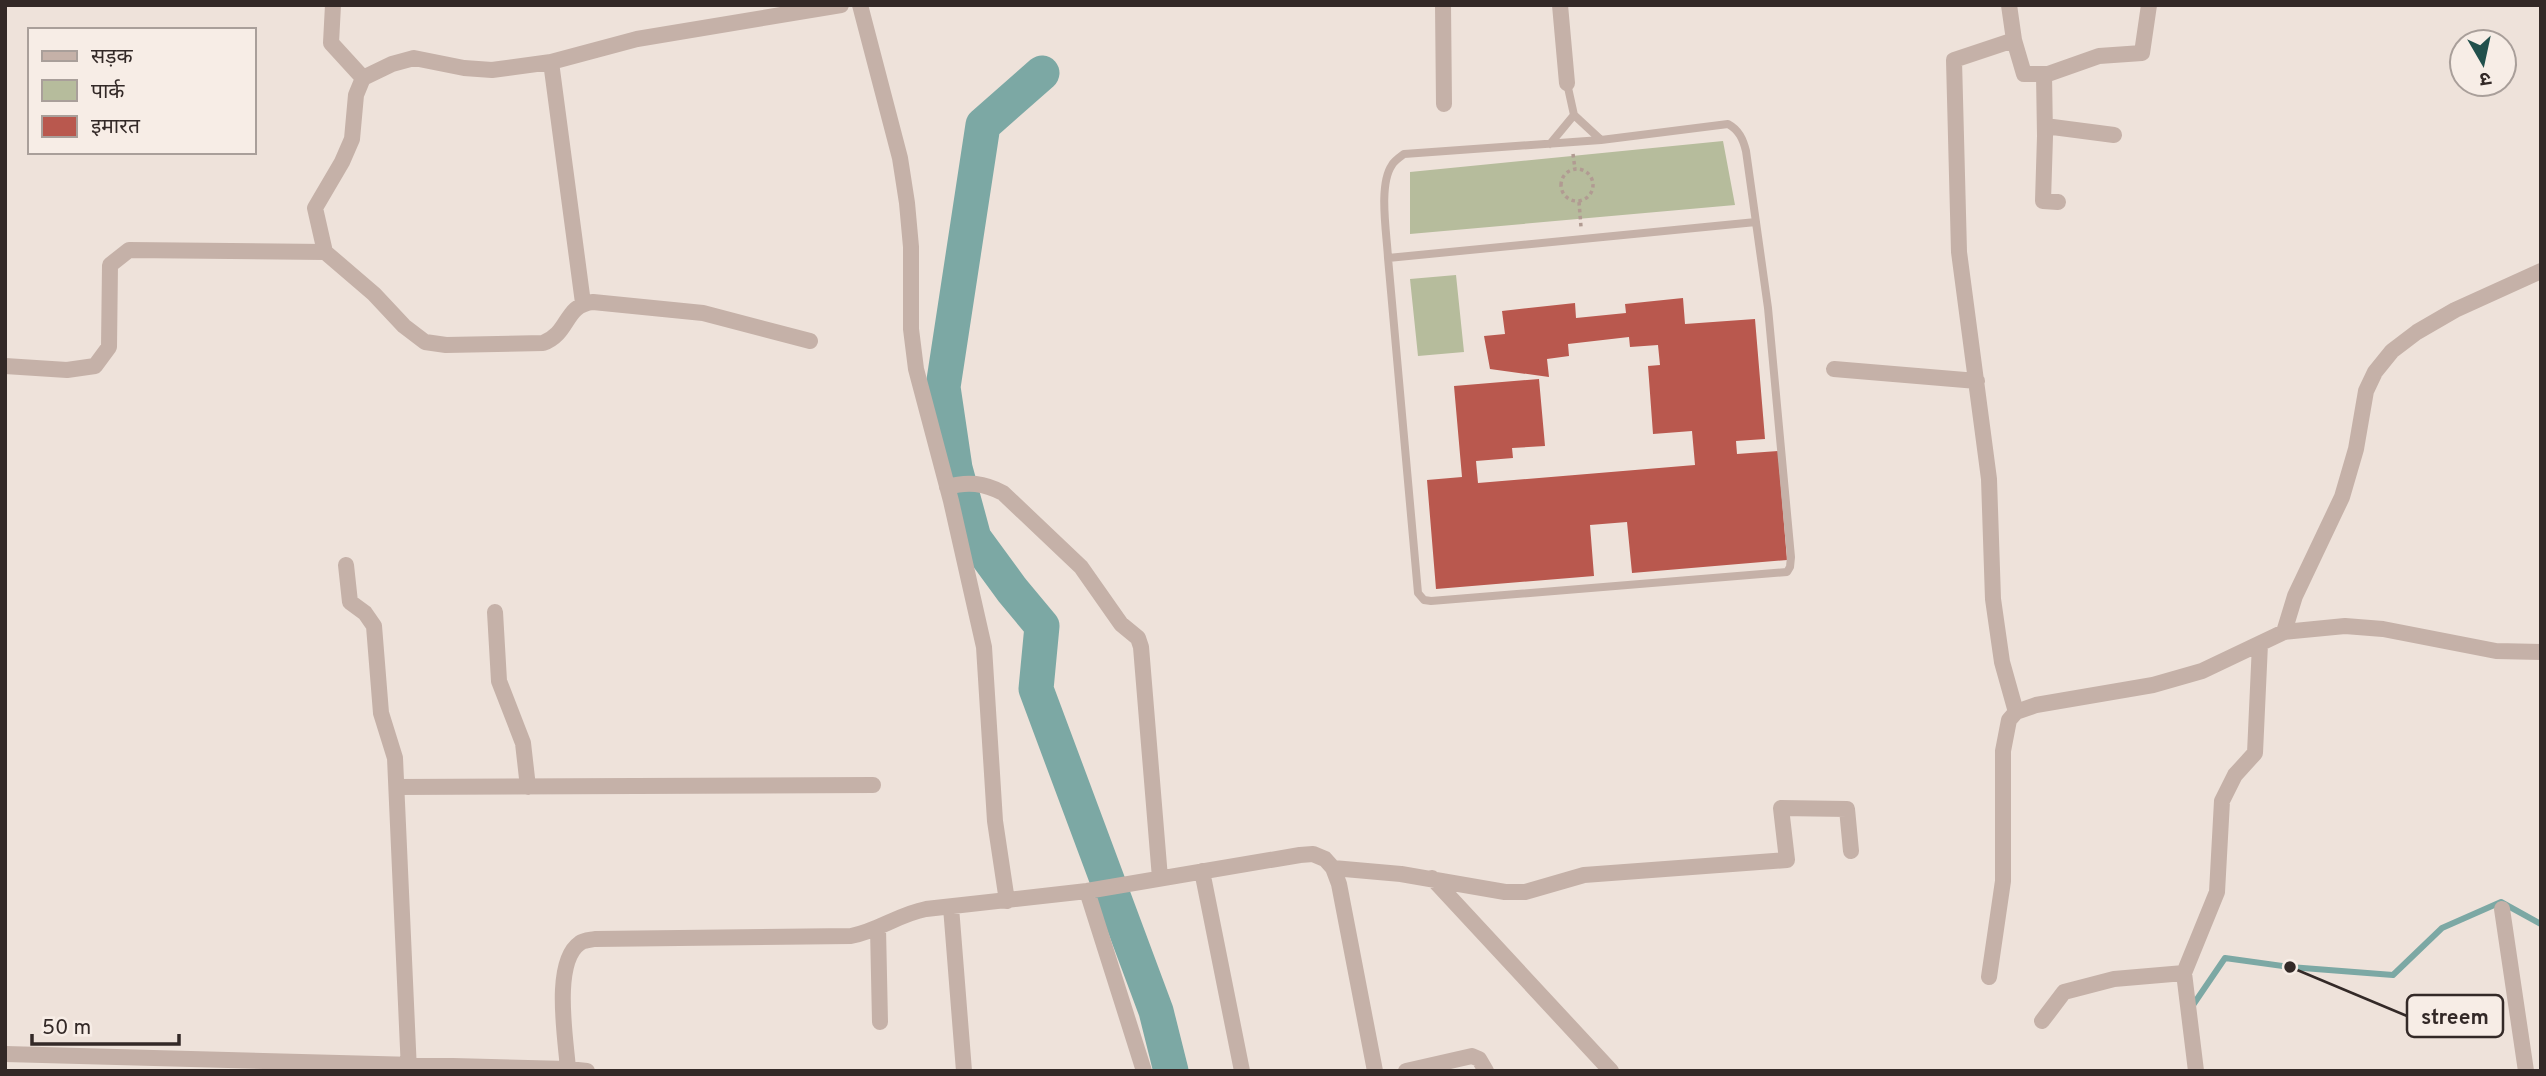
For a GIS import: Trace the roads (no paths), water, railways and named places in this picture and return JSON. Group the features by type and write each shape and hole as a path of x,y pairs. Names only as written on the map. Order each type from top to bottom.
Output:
{"street":[{"path":"332,5 331,43 363,78"},
{"path":"810,341 703,313 593,302 583,303 573,311 555,339 543,343 446,345 425,342 404,326 374,294 326,252 316,222 315,208 352,139 356,95 363,78 392,64 414,58 464,68 492,70 551,62 637,39 841,5"},
{"path":"860,5 900,158 911,247 911,328 916,369 957,485 984,647 995,821 1007,901"},
{"path":"1444,5 1444,104"},
{"path":"1560,5 1567,83"},
{"path":"2009,5 2014,40 2024,74 2043,74 2099,56 2141,53 2149,5"},
{"path":"2014,40 1954,60 1959,252 1989,480 1993,599 2002,663 2016,712"},
{"path":"551,62 583,303"},
{"path":"2043,74 2043,201 2058,202"},
{"path":"2045,126 2113,135"},
{"path":"5,366 67,370 95,366 109,347 110,265 129,250 326,252"},
{"path":"2284,632 2295,596 2342,497 2356,449 2366,391 2375,372 2392,351 2417,332 2455,310 2541,271"},
{"path":"1834,369 1977,381"},
{"path":"957,485 988,485 1003,493 1081,566 1121,624 1138,638 1142,647 1160,878"},
{"path":"346,565 350,602 365,613 374,626 381,713 395,758 409,1068"},
{"path":"495,612 499,681 523,743 528,787"},
{"path":"1989,977 2003,881 2005,732 2009,720 2016,712 2036,705 2153,685 2183,677 2202,671 2284,632 2345,626 2383,629 2496,651 2541,652"},
{"path":"2196,1071 2184,973 2217,892 2222,801 2235,775 2255,753 2260,644"},
{"path":"397,787 873,785"},
{"path":"1333,868 1432,878 1505,892 1525,892 1584,875 1787,860 1781,808 1847,809 1851,851"},
{"path":"568,1069 563,983 566,965 572,951 581,941 851,936 878,929 913,912 1091,890 1313,854 1325,859 1333,868 1339,884 1375,1071"},
{"path":"1202,871 1242,1071"},
{"path":"1432,878 1611,1071"},
{"path":"1091,890 1144,1071"},
{"path":"951,907 964,1071"},
{"path":"2502,909 2526,1071"},
{"path":"878,929 880,1022"},
{"path":"2042,1021 2064,992 2114,979 2184,973"},
{"path":"5,1054 409,1068 587,1071"},
{"path":"1406,1071 1472,1056 1479,1059 1486,1071"}],"lane":[{"path":"1567,83 1574,115 1601,140"},
{"path":"1550,144 1574,115"},
{"path":"1728,124 1735,128 1743,139 1768,308 1791,557 1787,572 1431,601 1424,600 1419,593 1388,258 1384,196 1387,178 1391,166 1404,154 1550,144 1728,124"},
{"path":"1388,258 1756,222"}],"waterway":[{"path":"1042,73 983,125 943,387 955,468 974,538 1042,626 1036,689 1156,1011 1171,1071"},
{"path":"2191,1008 2225,958 2290,967 2393,975 2442,928 2501,902 2541,924"}],"place":[{"name":"streem","path":"2290,967"}]}
